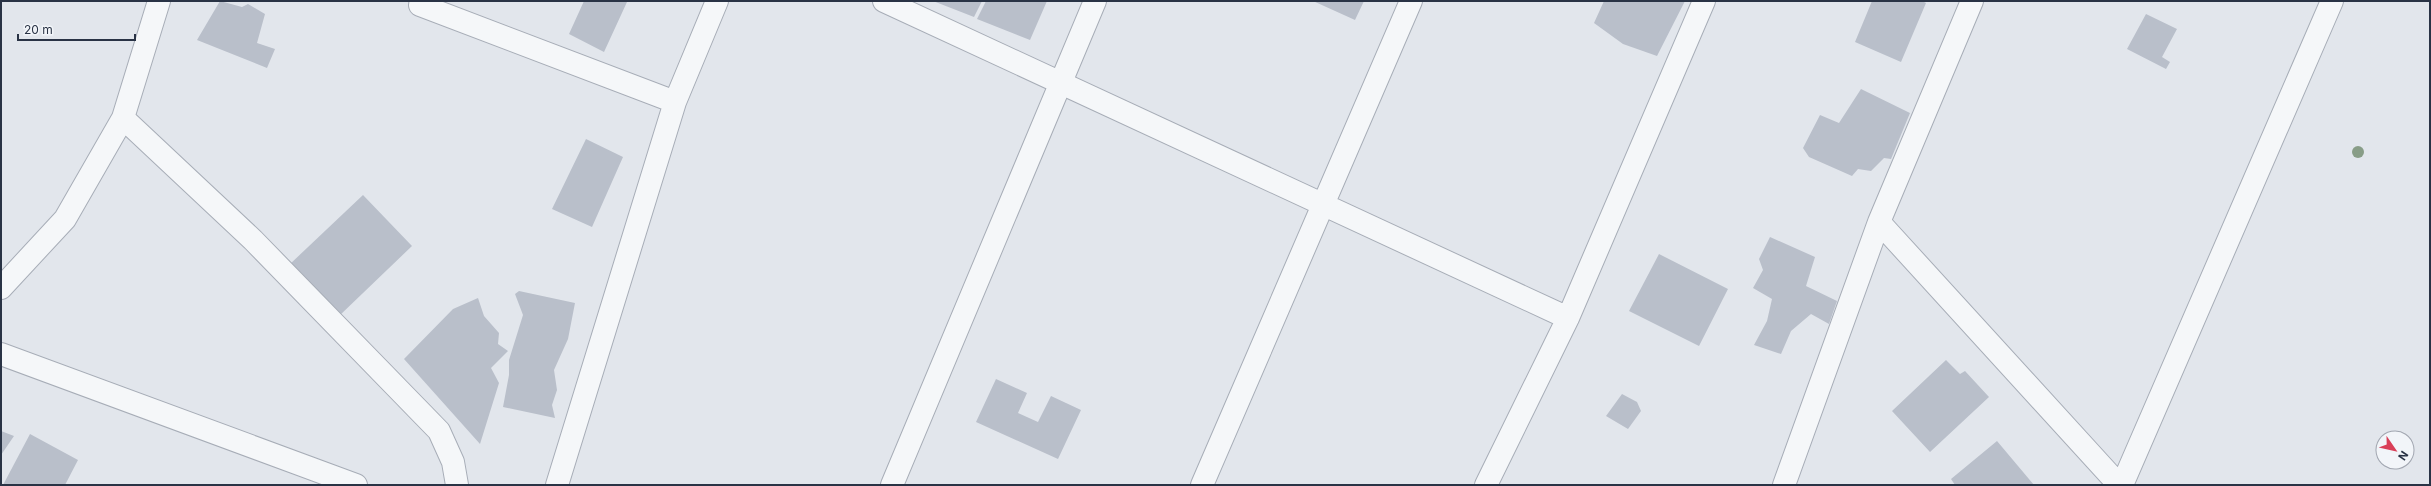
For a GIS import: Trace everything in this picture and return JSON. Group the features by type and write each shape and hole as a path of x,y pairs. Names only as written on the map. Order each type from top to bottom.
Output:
{"street":[{"path":"1,288 66,218 123,118 159,1"},
{"path":"422,1 420,5 675,102"},
{"path":"557,485 675,102 717,1"},
{"path":"884,1 1568,318"},
{"path":"892,485 1095,1"},
{"path":"1202,485 1412,1"},
{"path":"1486,485 1568,318 1704,1"},
{"path":"1784,485 1879,222 1972,1"},
{"path":"1879,222 2120,485 2332,1"},
{"path":"123,118 254,240 439,431 453,462 457,485"},
{"path":"1,354 356,485"}],"building":[{"path":"220,1 242,7 248,4 265,14 257,43 275,49 267,68 197,40"},
{"path":"584,1 627,2 604,52 569,34"},
{"path":"933,1 982,1 974,17"},
{"path":"986,1 1047,1 1030,40 977,19"},
{"path":"1313,1 1364,1 1355,20"},
{"path":"1604,1 1685,1 1657,56 1623,44 1594,23"},
{"path":"1872,1 1922,1 1926,3 1901,62 1855,42"},
{"path":"2146,14 2177,29 2162,57 2170,62 2166,69 2127,49"},
{"path":"1861,89 1910,113 1891,159 1884,158 1871,171 1858,169 1852,176 1809,157 1803,148 1820,115 1839,123"},
{"path":"586,139 623,157 592,227 552,209"},
{"path":"363,195 412,246 338,317 289,265"},
{"path":"1770,237 1815,257 1806,286 1837,301 1829,324 1811,314 1791,331 1781,354 1754,345 1767,321 1772,299 1753,288 1763,270 1759,259"},
{"path":"1659,254 1728,289 1699,346 1629,311"},
{"path":"519,291 575,303 568,339 554,370 557,390 552,405 555,418 503,407 509,375 509,360 523,315 515,294"},
{"path":"478,298 484,316 499,333 498,344 508,351 491,368 499,383 480,444 404,359 453,309"},
{"path":"1946,360 1960,374 1965,371 1989,397 1930,452 1892,411"},
{"path":"996,379 1027,393 1018,413 1038,422 1051,396 1081,410 1058,459 976,422"},
{"path":"1622,394 1637,402 1641,411 1628,429 1606,416"},
{"path":"1,431 14,436 1,455"},
{"path":"30,434 78,460 65,485 3,485"},
{"path":"1997,441 2034,485 1955,485 1951,479"}]}
